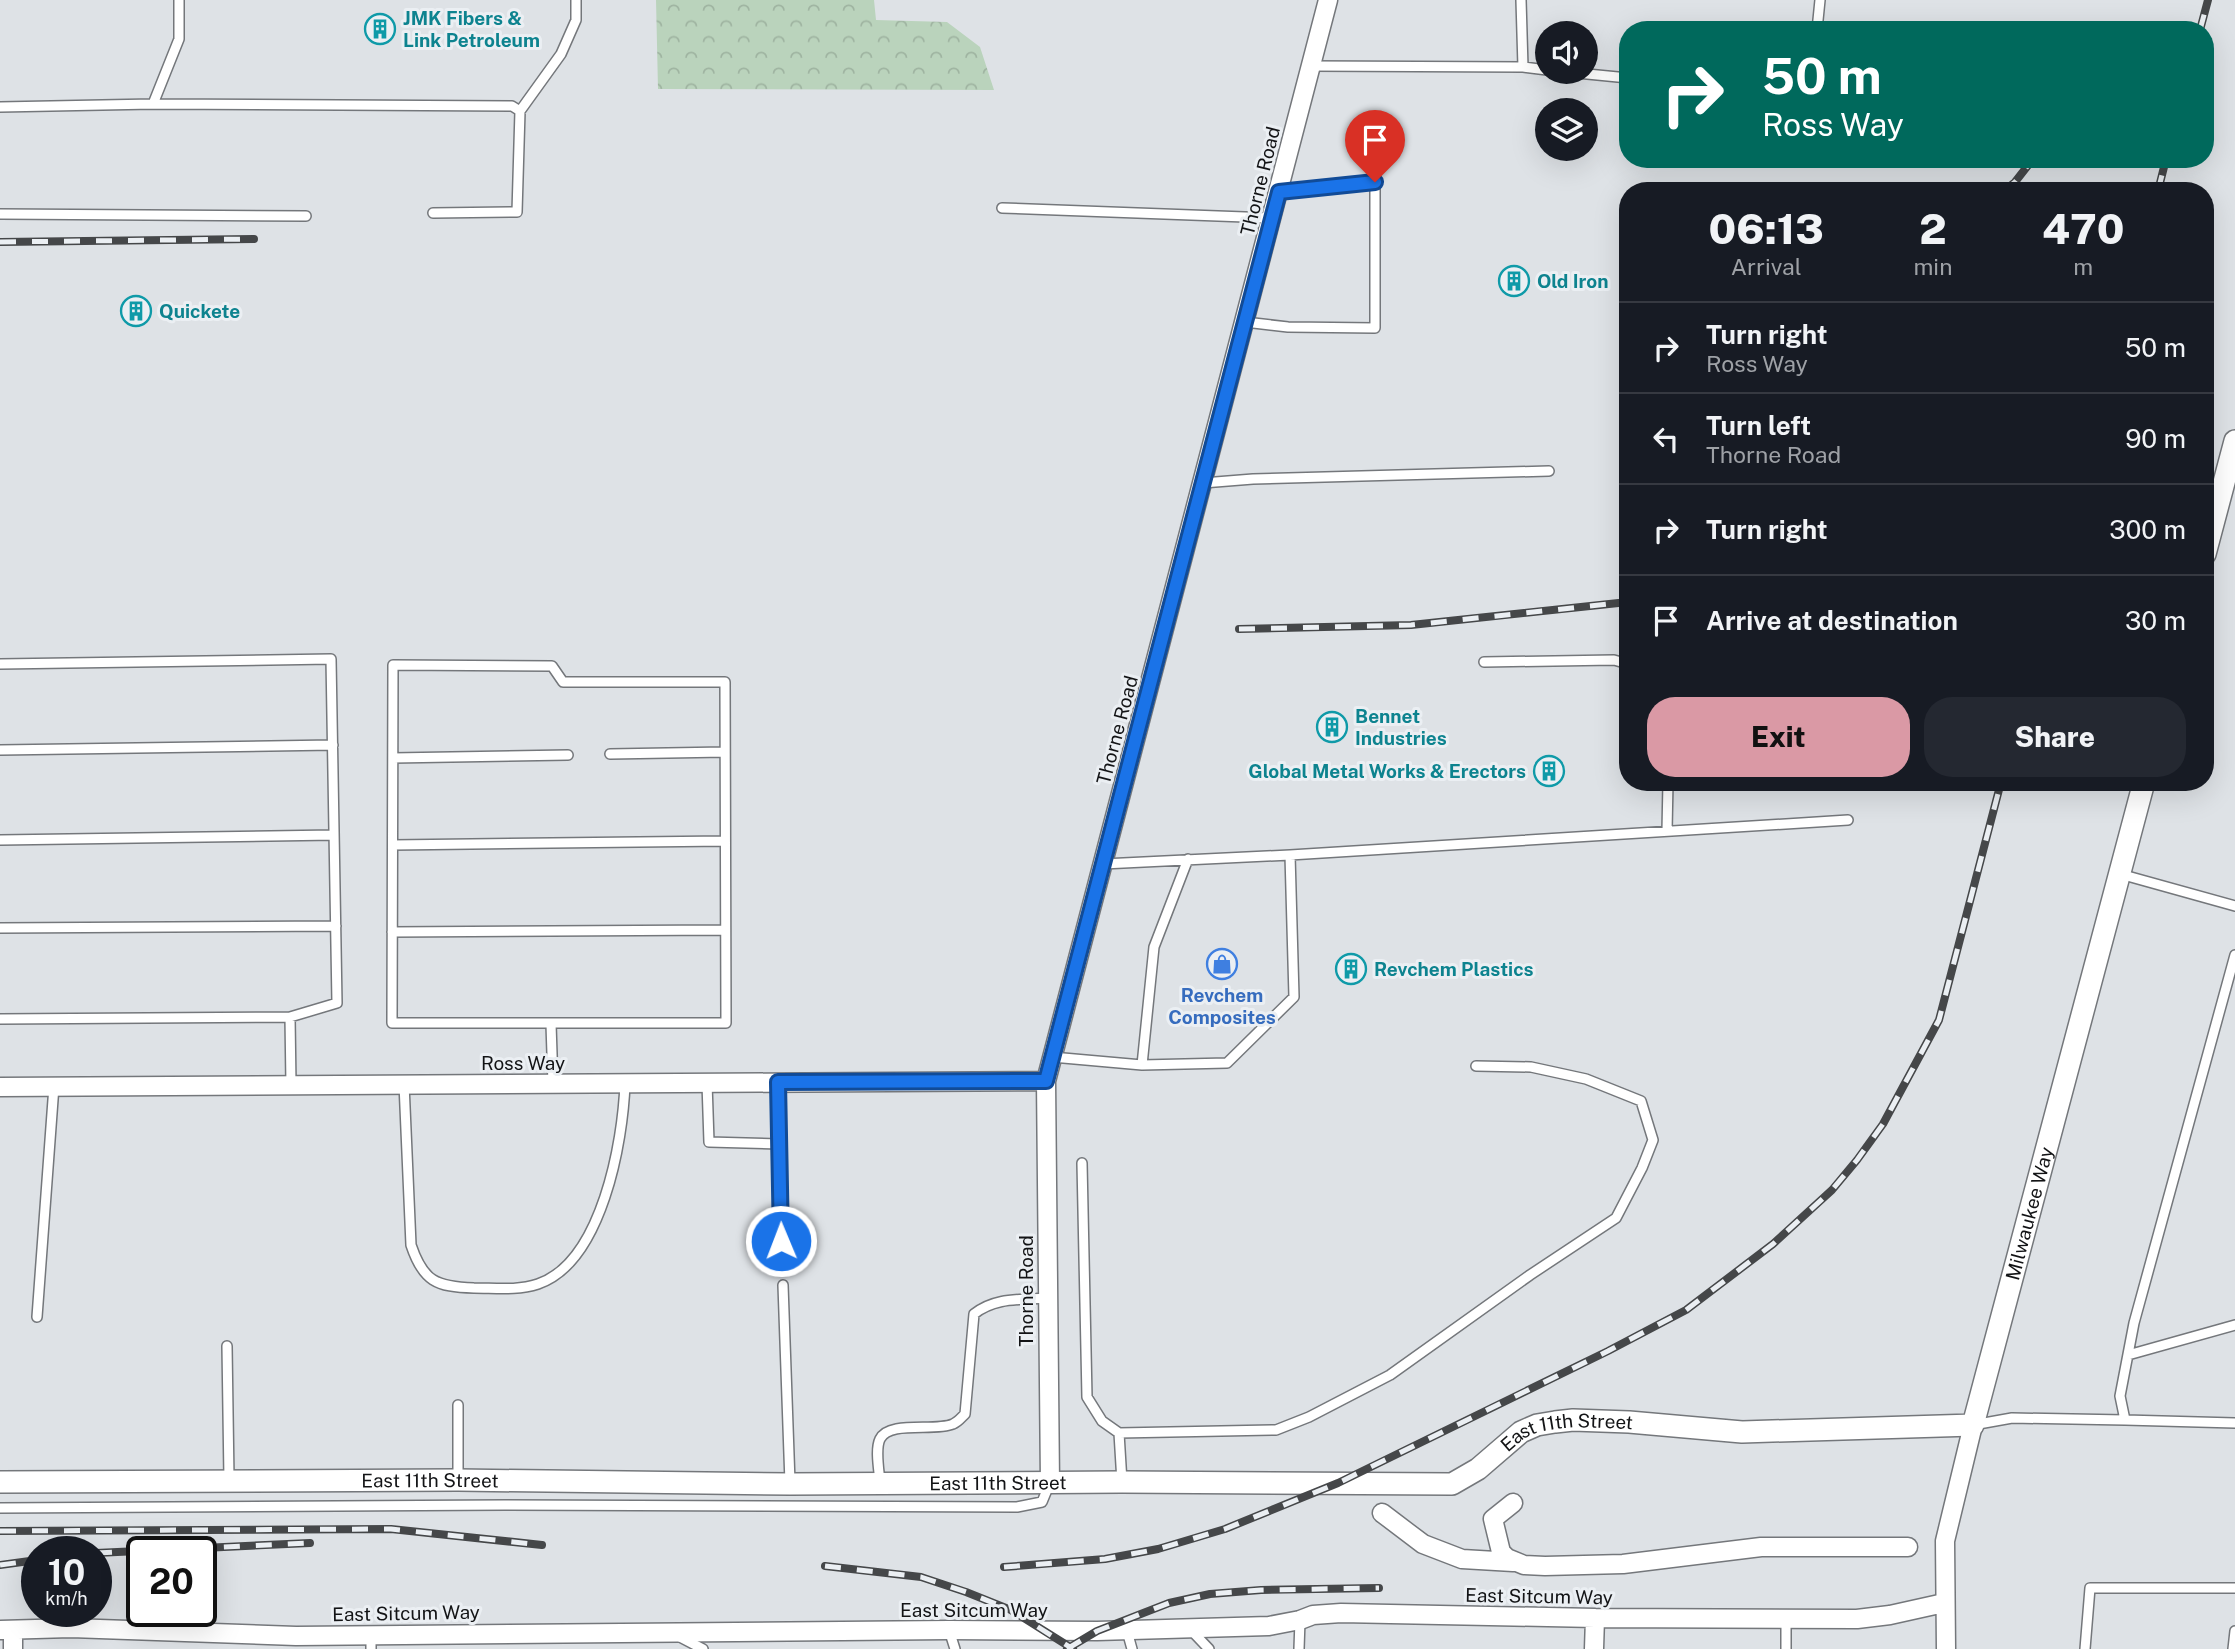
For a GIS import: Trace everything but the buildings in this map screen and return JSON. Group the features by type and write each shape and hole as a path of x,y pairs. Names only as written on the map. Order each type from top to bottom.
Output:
{"street":[{"name":"Thorne Road","path":"1050,1483 1046,1298 1046,1081 1328,0"},
{"path":"2214,520 2235,441"},
{"name":"Milwaukee Way","path":"1946,1649 1945,1541 1973,1425 2142,791"},
{"name":"Ross Way","path":"0,1087 1046,1081"},
{"name":"East 11th Street","path":"0,1482 458,1480 790,1484 1451,1484 1478,1469 1521,1432 1546,1423 1573,1420 1629,1422 1742,1432 1973,1425"},
{"path":"1513,1503 1493,1520 1501,1552 1513,1562"},
{"path":"1382,1513 1423,1544 1462,1559 1545,1566 1623,1564 1761,1547 1908,1547"},
{"name":"East Sitcum Way","path":"6,1630 71,1628 296,1636 371,1642 670,1632 1126,1631 1269,1626 1312,1615 1341,1613 1857,1619 1944,1603"},
{"path":"1594,1649 1595,1618"},
{"path":"6,1630 13,1649"}],"lane":[{"path":"153,104 180,39 179,0"},
{"path":"433,214 517,212 520,111 561,54 576,20 576,0"},
{"path":"1521,0 1523,67"},
{"path":"1818,21 1820,0"},
{"path":"1311,66 1535,68"},
{"path":"1598,75 1619,77"},
{"path":"0,107 153,104 512,106 520,111"},
{"path":"1245,322 1288,327 1375,328 1375,182 1279,192"},
{"path":"1002,208 1272,218"},
{"path":"0,214 306,216"},
{"path":"1203,483 1253,479 1549,471"},
{"path":"0,664 331,659 337,1003 290,1017 0,1019"},
{"path":"1484,662 1619,661"},
{"path":"393,665 552,666 564,682 724,682 725,752 726,1023 392,1023 393,665"},
{"path":"0,750 333,745"},
{"path":"610,754 725,752"},
{"path":"393,758 568,755"},
{"path":"1667,831 1668,791"},
{"path":"1103,864 1848,820"},
{"path":"0,840 334,835"},
{"path":"393,845 725,841"},
{"path":"1052,1057 1142,1065 1227,1063 1294,997 1290,855"},
{"path":"1142,1065 1154,947 1188,859"},
{"path":"2120,874 2235,906"},
{"path":"0,928 336,926"},
{"path":"393,932 725,930"},
{"path":"2125,1420 2120,1396 2134,1323 2235,955"},
{"path":"290,1017 291,1085"},
{"path":"551,1024 553,1084"},
{"path":"1082,1163 1087,1397 1102,1421 1119,1433 1276,1430 1309,1417 1390,1375 1530,1275 1616,1218 1653,1140 1641,1101 1586,1079 1531,1067 1476,1066"},
{"path":"778,1082 782,1265"},
{"path":"404,1084 411,1245 419,1267 432,1280 453,1288 519,1289 540,1283 562,1269 584,1245 617,1160 625,1083"},
{"path":"707,1083 709,1142 779,1144"},
{"path":"37,1317 54,1086"},
{"path":"783,1285 790,1484"},
{"path":"880,1484 879,1440 886,1432 895,1429 945,1427 956,1423 965,1414 974,1314 986,1304 999,1301 1046,1298"},
{"path":"2128,1355 2235,1325"},
{"path":"227,1346 229,1481"},
{"path":"458,1405 458,1480"},
{"path":"1973,1425 2012,1418 2235,1423"},
{"path":"1119,1433 1122,1482"},
{"path":"0,1508 477,1505 1017,1507 1042,1502 1050,1483"},
{"path":"2084,1649 2090,1588 2235,1588"},
{"path":"1786,1618 1786,1649"},
{"path":"1299,1649 1300,1620"},
{"path":"1189,1628 1209,1649"},
{"path":"949,1630 955,1649"},
{"path":"1126,1631 1132,1649"},
{"path":"2233,1649 2235,1631"},
{"path":"670,1632 703,1649"}],"green space":[{"path":"656,0 874,0 876,20 947,22 980,47 994,90 658,89"}],"railway":[{"path":"2202,21 2208,0"},
{"path":"2015,182 2026,168"},
{"path":"2160,182 2164,168"},
{"path":"0,242 254,239"},
{"path":"1239,629 1411,625 1619,603"},
{"path":"1004,1567 1105,1559 1158,1549 1225,1529 1338,1483 1686,1310 1773,1244 1832,1190 1857,1160 1883,1124 1939,1020 1999,791"},
{"path":"0,1531 391,1529 542,1545"},
{"path":"112,1552 310,1543"},
{"path":"0,1565 21,1562"},
{"path":"825,1566 921,1577 966,1592 1011,1610 1073,1649"},
{"path":"1067,1649 1097,1631 1169,1603 1210,1594 1261,1590 1379,1588"}],"place":[{"name":"JMK Fibers & Link Petroleum","path":"380,29"},
{"name":"Old Iron","path":"1514,281"},
{"name":"Quickete","path":"136,311"},
{"name":"Bennet Industries","path":"1332,727"},
{"name":"Global Metal Works & Erectors","path":"1549,771"},
{"name":"Revchem Composites","path":"1222,964"},
{"name":"Revchem Plastics","path":"1351,969"}],"route":[{"path":"781,1241 778,1082 1046,1081 1279,192 1375,182"}]}
